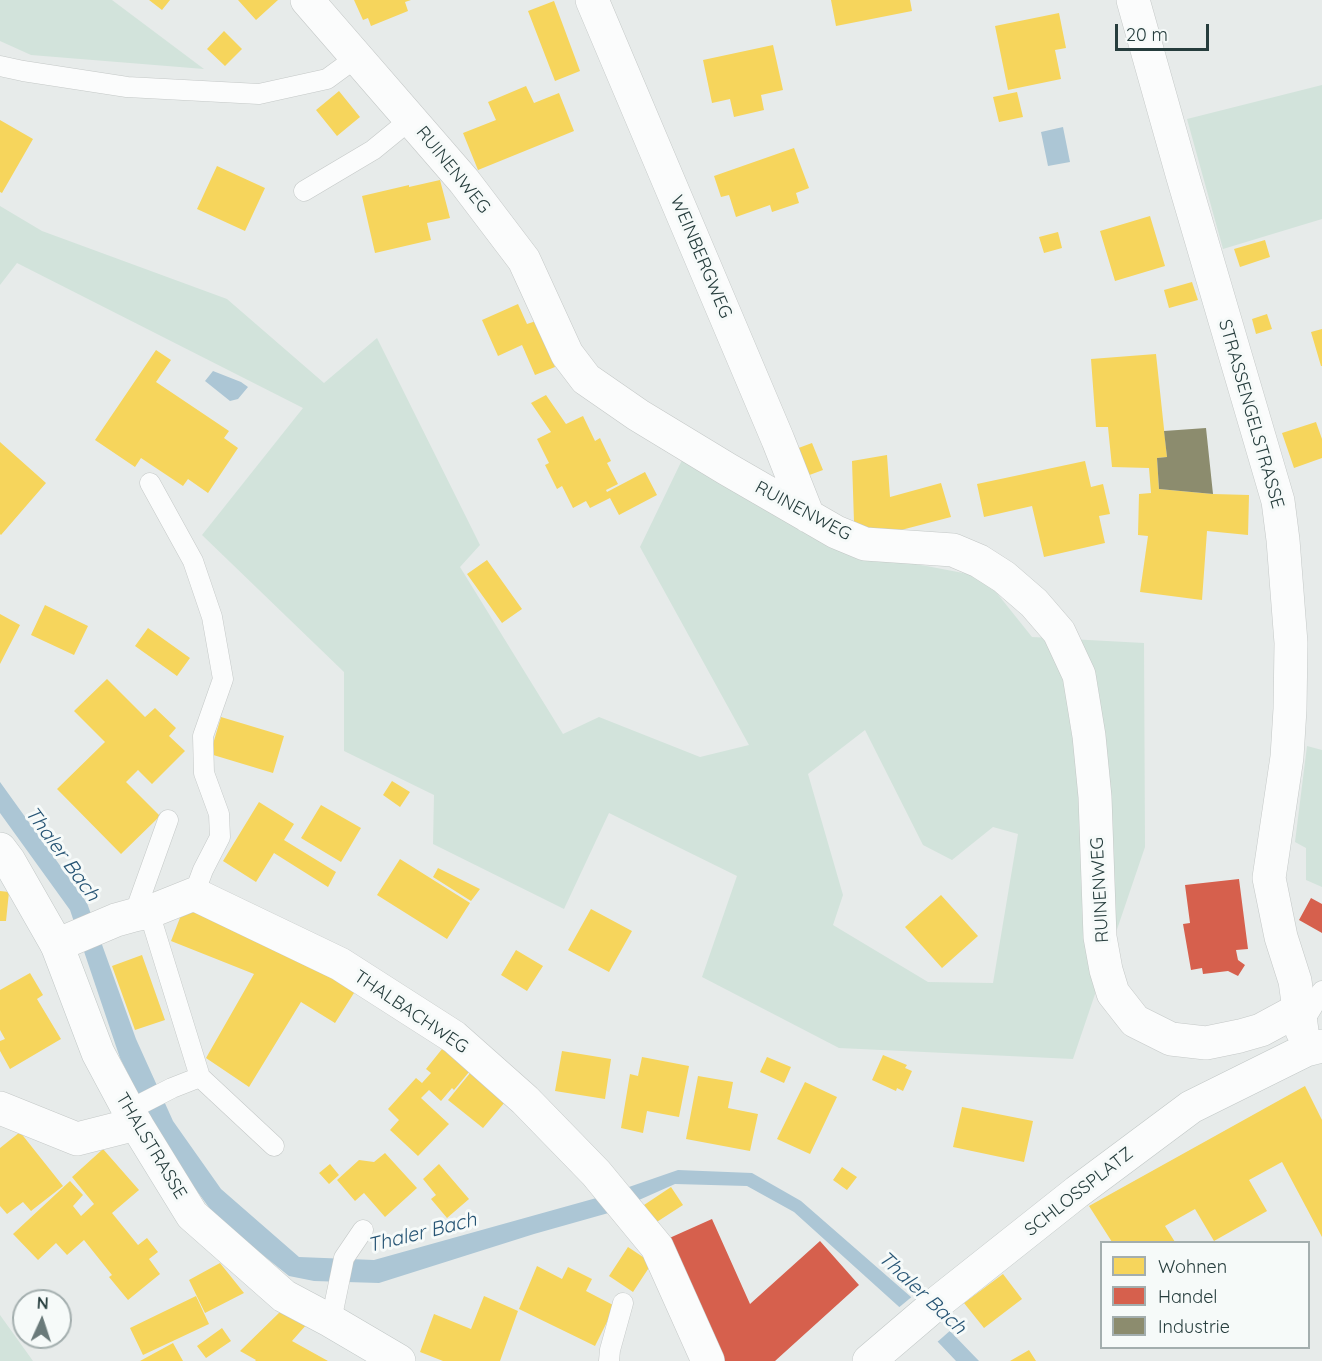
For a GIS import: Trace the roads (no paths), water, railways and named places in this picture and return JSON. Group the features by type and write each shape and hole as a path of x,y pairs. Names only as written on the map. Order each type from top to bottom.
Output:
{"street":[{"name":"RUINENWEG","path":"307,0 464,181 524,260 567,354 586,379 638,415 836,532 865,544 953,550 979,561 1004,577 1034,603 1059,632 1079,675 1089,735 1095,796 1100,937 1106,970 1113,993 1136,1021 1171,1040 1206,1043 1240,1036 1275,1024 1313,1021"},
{"name":"WEINBERGWEG","path":"592,0 774,429 808,516"},
{"name":"STRASSENGELSTRASSE","path":"1133,0 1278,501 1291,643 1290,709 1287,757 1269,878 1281,936 1295,981 1313,1021"},
{"name":"THALSTRASSE","path":"0,849 67,940 98,1053 138,1112 192,1215 284,1296 334,1307 399,1361"},
{"path":"67,940 194,894"},
{"name":"THALBACHWEG","path":"194,894 340,964 453,1038 525,1100 596,1173 657,1247 708,1361"},
{"name":"SCHLOSSPLATZ","path":"869,1361 937,1303 1077,1191 1313,1021"},
{"path":"0,1108 77,1139 138,1112"}],"lane":[{"path":"0,66 127,87 259,94 327,79 357,57"},
{"path":"304,191 372,150 411,119"},
{"path":"150,483 193,561 212,617 223,679 203,736 204,773 219,814 220,837 194,894"},
{"path":"168,820 133,916 200,1077 274,1146"},
{"path":"138,1112 172,1088 200,1077"},
{"path":"334,1307 344,1258 363,1230"},
{"path":"609,1361 623,1303"}],"water":[{"path":"1063,127 1070,162 1048,166 1041,132"},
{"path":"213,371 248,387 238,399 230,401 205,381"},
{"path":"0,782 87,903 136,1039 173,1121 221,1189 299,1257 374,1260 600,1197 678,1170 752,1173 801,1201 950,1331 979,1361 956,1361 794,1212 747,1186 675,1184 612,1212 379,1283 314,1281 289,1276 213,1213 158,1134 120,1058 70,910 0,813"}],"water label":[{"name":"Thaler Bach","path":"62,854"},
{"name":"Thaler Bach","path":"422,1233"},
{"name":"Thaler Bach","path":"922,1293"}]}
